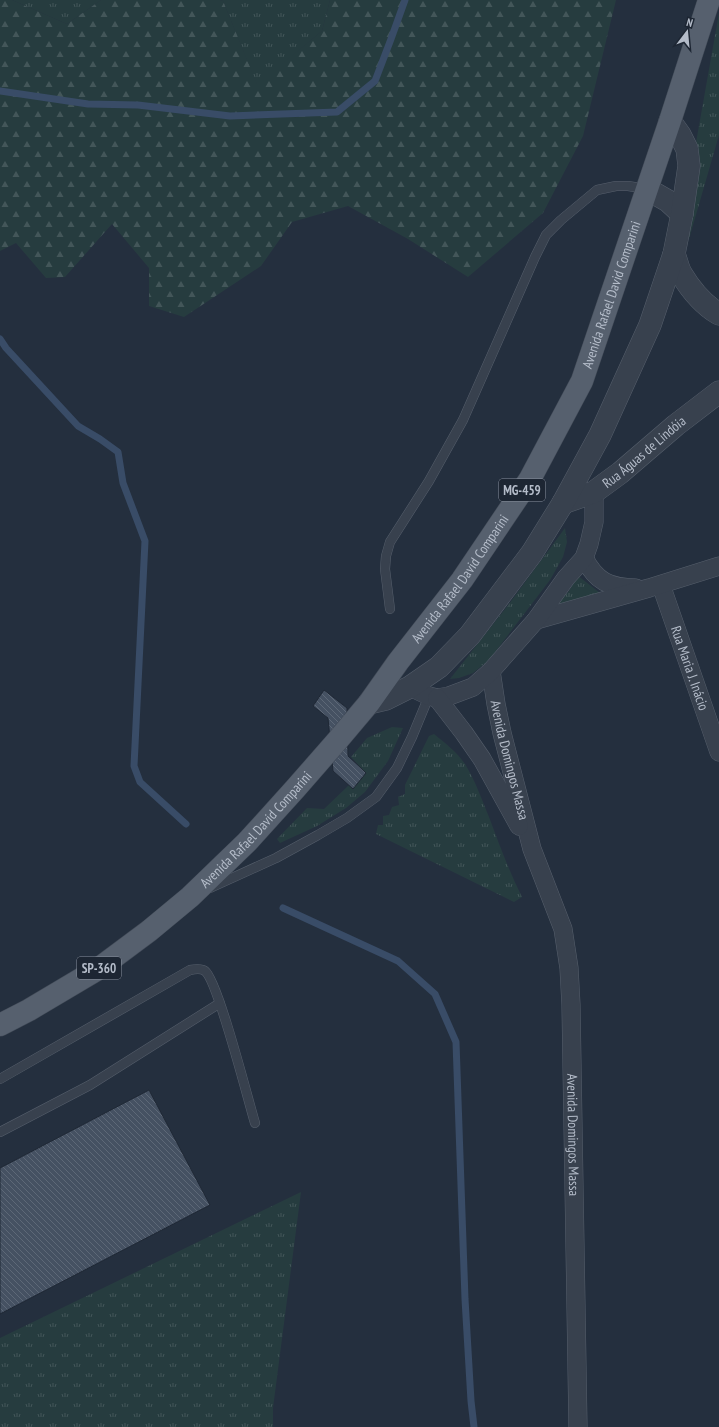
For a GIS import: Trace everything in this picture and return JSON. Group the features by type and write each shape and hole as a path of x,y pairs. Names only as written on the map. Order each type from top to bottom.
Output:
{"main road":[{"name":"Avenida Rafael David Comparini","path":"190,897 246,842 284,801 369,703 398,662 462,580 530,479 582,381 670,121 709,0"},
{"name":"SP-360","path":"0,1025 29,1010 98,969 149,931 190,897"}],"street":[{"path":"369,703 386,699 410,687 439,667 470,635 532,554 600,435 650,325 674,254 689,166 687,149 680,135 670,121"},
{"path":"647,188 668,201 682,214"},
{"path":"674,254 681,274 711,309 719,314"},
{"name":"Rua Águas de Lindóia","path":"563,502 594,492 620,473 676,425 719,392"},
{"path":"410,687 433,697 449,696 474,687 491,671 536,620 566,578 584,558 590,544 594,522 594,492"},
{"path":"584,558 598,579 610,585 624,588 655,587"},
{"path":"536,620 655,587 719,566"},
{"name":"Rua Maria J. Inácio","path":"655,587 719,752"},
{"name":"Avenida Domingos Massa","path":"491,671 500,726 532,849 563,929 570,968 572,1013 578,1427"},
{"name":"Avenida Domingos Massa","path":"433,697 464,733 482,759 532,849"}],"lane":[{"path":"390,609 385,569 386,556 390,542 430,481 463,420 546,235 561,220 597,190 616,186 647,188"},
{"path":"190,897 276,858 348,818 376,797 396,768 433,697"},
{"path":"0,1078 190,970 201,969 208,974 220,1003 255,1123"},
{"path":"0,1132 90,1085 220,1003"}],"green space":[{"path":"0,0 12,0 67,24 101,0 220,0 223,1 257,84 322,31 330,0 616,0 583,136 543,213 468,277 408,239 348,206 292,222 261,266 184,317 149,306 149,268 112,224 65,277 46,278 16,243 0,251"},
{"path":"12,0 101,0 67,24"},
{"path":"220,0 330,0 322,31 257,85 223,1"},
{"path":"719,13 719,135 689,239 686,199"},
{"path":"565,528 567,542 563,557 550,580 489,660 473,673 459,678 450,679 509,604"},
{"path":"577,575 600,593 553,609 569,591"},
{"path":"392,727 403,728 388,761 365,792 346,808 317,826 280,843 277,839 307,808 324,809 349,785 353,788 366,773 351,757 367,738"},
{"path":"434,734 451,748 465,764 472,777 508,867 522,897 514,902 376,834 378,825 383,825 383,816 389,815 392,807 399,805 398,797 405,794 405,785 429,736"},
{"path":"301,1192 273,1408 273,1427 0,1427 0,1338"}],"building":[{"path":"324,690 347,708 348,756 366,773 353,789 333,771 328,718 313,706"},
{"path":"149,1090 210,1205 0,1314 0,1168"}],"waterway":[{"path":"0,91 88,104 138,105 230,116 337,112 375,81 405,0"},
{"path":"0,339 6,348 78,426 118,452 123,483 145,541 134,766 140,782 186,824"},
{"path":"283,908 398,961 435,994 456,1042 465,1299 474,1427"}]}
